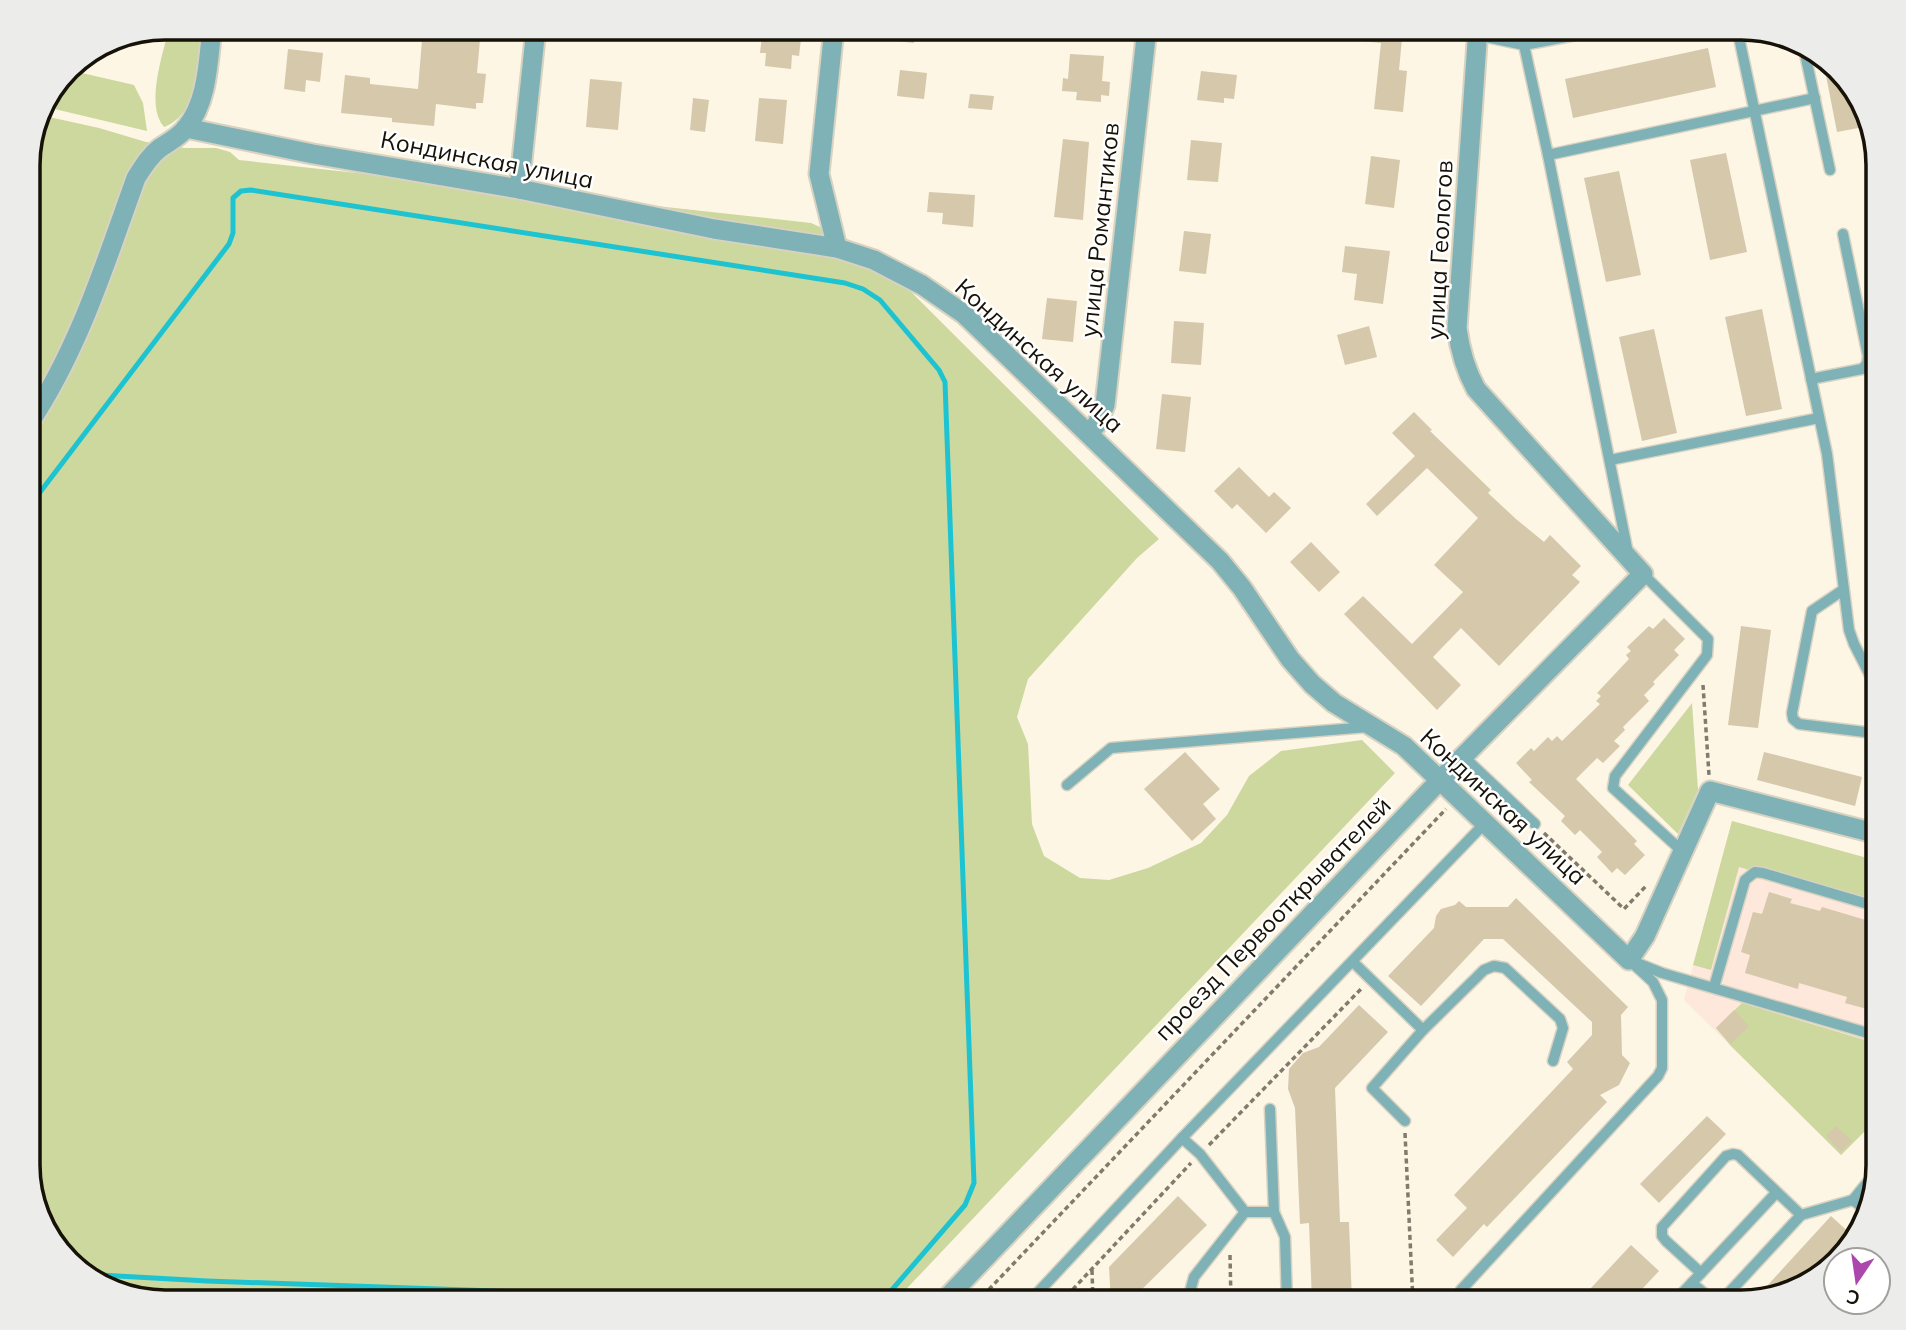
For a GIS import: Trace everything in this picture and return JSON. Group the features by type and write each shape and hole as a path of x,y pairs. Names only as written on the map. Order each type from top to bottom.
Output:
{"street":[{"path":"41,404 81,330 136,178 152,156 186,128 198,108 210,40"},
{"path":"519,188 535,40"},
{"path":"833,40 819,174 836,248"},
{"name":"улица Романтиков","path":"1089,433 1105,405 1146,40"},
{"name":"улица Геологов","path":"1477,40 1457,328 1460,353 1466,371 1483,396 1643,574"},
{"name":"Кондинская улица","path":"186,128 313,154 519,188 714,229 836,248 874,260 922,285 964,314 1220,561 1242,588 1290,659 1312,684 1334,704 1404,746 1629,960"},
{"name":"проезд Первооткрывателей","path":"960,1290 1463,755 1643,574"},
{"path":"1629,960 1645,936 1710,791 1866,826"}],"lane":[{"path":"1506,40 1524,45 1550,40"},
{"path":"1740,40 1830,476 1843,590 1854,644 1866,666"},
{"path":"1524,45 1629,558"},
{"path":"1806,59 1830,170"},
{"path":"1548,155 1815,98"},
{"path":"1843,233 1866,346"},
{"path":"1811,379 1861,369 1866,365"},
{"path":"1610,460 1819,418"},
{"path":"1643,574 1708,639 1707,656 1615,776 1613,788 1684,852"},
{"path":"1843,590 1812,611 1792,713 1793,719 1799,724 1866,732"},
{"path":"1067,785 1111,748 1372,727"},
{"path":"1463,755 1535,824"},
{"path":"1040,1290 1182,1138 1486,822"},
{"path":"1714,988 1745,880 1750,875 1762,873 1866,903"},
{"path":"1629,960 1662,973 1866,1032"},
{"path":"1461,1290 1658,1076 1662,1068 1662,1000 1653,982 1629,960"},
{"path":"1353,962 1423,1030"},
{"path":"1405,1122 1371,1088 1423,1030 1483,970 1494,966 1505,968 1560,1019 1563,1028 1553,1061"},
{"path":"1653,982 1662,973"},
{"path":"1270,1109 1274,1212 1285,1237 1287,1290"},
{"path":"1182,1138 1200,1154 1245,1212"},
{"path":"1701,1273 1666,1241 1662,1227 1726,1156 1738,1155 1801,1214"},
{"path":"1731,1290 1801,1214 1853,1200 1863,1187"},
{"path":"1685,1290 1776,1193"},
{"path":"1853,1200 1859,1205"},
{"path":"1191,1290 1194,1277 1245,1212 1274,1212"},
{"path":"1692,1283 1700,1290"}],"path":[{"path":"1707,656 1703,680 1710,791"},
{"path":"988,1290 1460,797"},
{"path":"1535,824 1623,909 1647,884"},
{"path":"1073,1290 1200,1154 1371,980"},
{"path":"1405,1122 1412,1290"},
{"path":"1229,1231 1231,1290"},
{"path":"1092,1270 1093,1290"}],"shaded area":[{"path":"1732,821 1866,858 1866,1130 1841,1155 1684,1000"}],"green space":[{"path":"166,40 201,40 195,85 190,99 176,121 164,127 156,106 160,65"},
{"path":"81,73 134,85 143,103 147,131 54,109 66,89"},
{"path":"50,117 146,142 185,148 216,148 230,152 239,160 811,223 867,248 1159,539 1137,558 1028,679 1017,717 1028,744 1032,824 1044,856 1080,878 1109,880 1148,868 1201,843 1227,815 1249,776 1281,751 1362,740 1395,773 905,1290 165,1290 149,1289 110,1277 83,1259 66,1241 50,1213 41,1173 41,149"},
{"path":"1692,703 1698,790 1678,834 1628,785"},
{"path":"1732,821 1866,858 1866,904 1739,867 1711,970 1693,965"},
{"path":"1742,1003 1866,1040 1866,1130 1841,1155 1716,1028"}],"building":[{"path":"422,40 480,40 477,73 486,74 483,103 476,103 476,109 436,104 434,126 392,122 392,118 341,113 345,75 370,78 370,84 418,89"},
{"path":"762,40 801,40 799,56 792,55 791,69 765,66 766,53 760,53"},
{"path":"895,40 914,40 914,43"},
{"path":"1350,40 1402,40 1399,70 1407,71 1403,112 1374,109 1381,43"},
{"path":"1708,48 1716,87 1573,118 1565,79"},
{"path":"288,49 323,53 320,82 306,80 305,92 284,89"},
{"path":"1070,54 1104,56 1102,81 1110,82 1109,96 1101,95 1101,102 1076,100 1077,92 1062,91 1063,78 1068,79"},
{"path":"900,70 927,73 924,99 897,96"},
{"path":"1201,71 1237,75 1234,99 1224,98 1224,103 1197,100"},
{"path":"1826,74 1845,96 1859,128 1837,132"},
{"path":"590,79 622,82 618,130 586,127"},
{"path":"970,94 994,96 992,110 968,108"},
{"path":"693,98 709,100 705,132 690,130"},
{"path":"759,98 787,100 783,144 755,141"},
{"path":"1063,139 1089,142 1083,220 1054,217"},
{"path":"1191,140 1222,143 1218,182 1187,180"},
{"path":"1726,153 1747,252 1710,260 1690,160"},
{"path":"1371,156 1400,160 1394,208 1365,204"},
{"path":"1619,171 1641,275 1606,282 1584,178"},
{"path":"929,192 975,195 973,227 942,224 943,213 927,212"},
{"path":"1184,231 1211,234 1206,274 1179,271"},
{"path":"1345,246 1390,251 1383,304 1354,300 1357,274 1342,272"},
{"path":"1047,298 1077,301 1073,342 1042,339"},
{"path":"1762,309 1782,409 1746,416 1725,317"},
{"path":"1174,321 1204,323 1201,365 1171,363"},
{"path":"1369,326 1377,357 1345,365 1337,335"},
{"path":"1654,329 1677,433 1642,441 1619,337"},
{"path":"1162,394 1191,397 1185,452 1156,449"},
{"path":"1414,412 1491,490 1488,493 1516,519 1544,542 1550,535 1581,566 1572,575 1580,582 1499,666 1461,628 1433,657 1461,685 1437,710 1344,614 1363,596 1412,644 1463,592 1434,565 1478,518 1427,468 1377,516 1366,504 1415,456 1392,433"},
{"path":"1239,467 1269,497 1274,492 1291,508 1266,533 1237,504 1232,509 1214,491"},
{"path":"1311,542 1340,572 1319,592 1290,562"},
{"path":"1664,618 1685,639 1674,650 1679,655 1644,695 1649,701 1623,727 1625,730 1614,741 1620,746 1603,763 1597,758 1576,779 1637,841 1634,844 1645,855 1625,875 1617,868 1612,873 1597,857 1602,852 1580,830 1575,835 1561,821 1565,816 1529,782 1532,780 1516,763 1531,748 1534,751 1548,737 1552,741 1557,736 1562,741 1600,704 1596,701 1601,696 1597,693 1629,659 1626,655 1631,651 1627,647 1649,626 1653,629"},
{"path":"1741,626 1771,630 1758,728 1728,725"},
{"path":"1185,752 1220,789 1203,804 1216,819 1192,841 1144,789"},
{"path":"1764,752 1862,777 1855,806 1757,780"},
{"path":"1769,892 1792,899 1790,903 1820,911 1822,907 1866,920 1866,1009 1845,1003 1847,997 1799,983 1798,989 1745,973 1750,955 1741,952 1753,912 1762,914"},
{"path":"1516,898 1628,1007 1621,1015 1622,1055 1630,1063 1619,1085 1600,1095 1607,1102 1487,1227 1484,1224 1453,1257 1436,1240 1467,1208 1454,1195 1573,1069 1567,1062 1592,1035 1592,1022 1503,939 1484,939 1421,1006 1388,976 1434,928 1436,916 1441,909 1459,901 1466,907 1508,907"},
{"path":"1359,1005 1388,1032 1335,1088 1340,1222 1349,1222 1352,1290 1312,1290 1309,1223 1300,1224 1295,1108 1288,1089 1289,1069 1303,1053 1319,1047"},
{"path":"1734,1010 1749,1026 1731,1044 1716,1028"},
{"path":"1707,1116 1726,1134 1659,1203 1640,1184"},
{"path":"1836,1126 1852,1141 1841,1152 1826,1136"},
{"path":"1178,1196 1207,1225 1141,1290 1110,1290 1109,1267"},
{"path":"1831,1216 1847,1231 1836,1246 1822,1246 1822,1260 1810,1269 1766,1287"},
{"path":"1631,1245 1659,1271 1641,1290 1589,1290"}],"waterway":[{"path":"41,491 229,244 233,233 233,198 241,191 251,190 845,283 863,289 880,300 939,370 945,382 974,1183 965,1205 892,1290"},
{"path":"107,1275 468,1290"}]}
